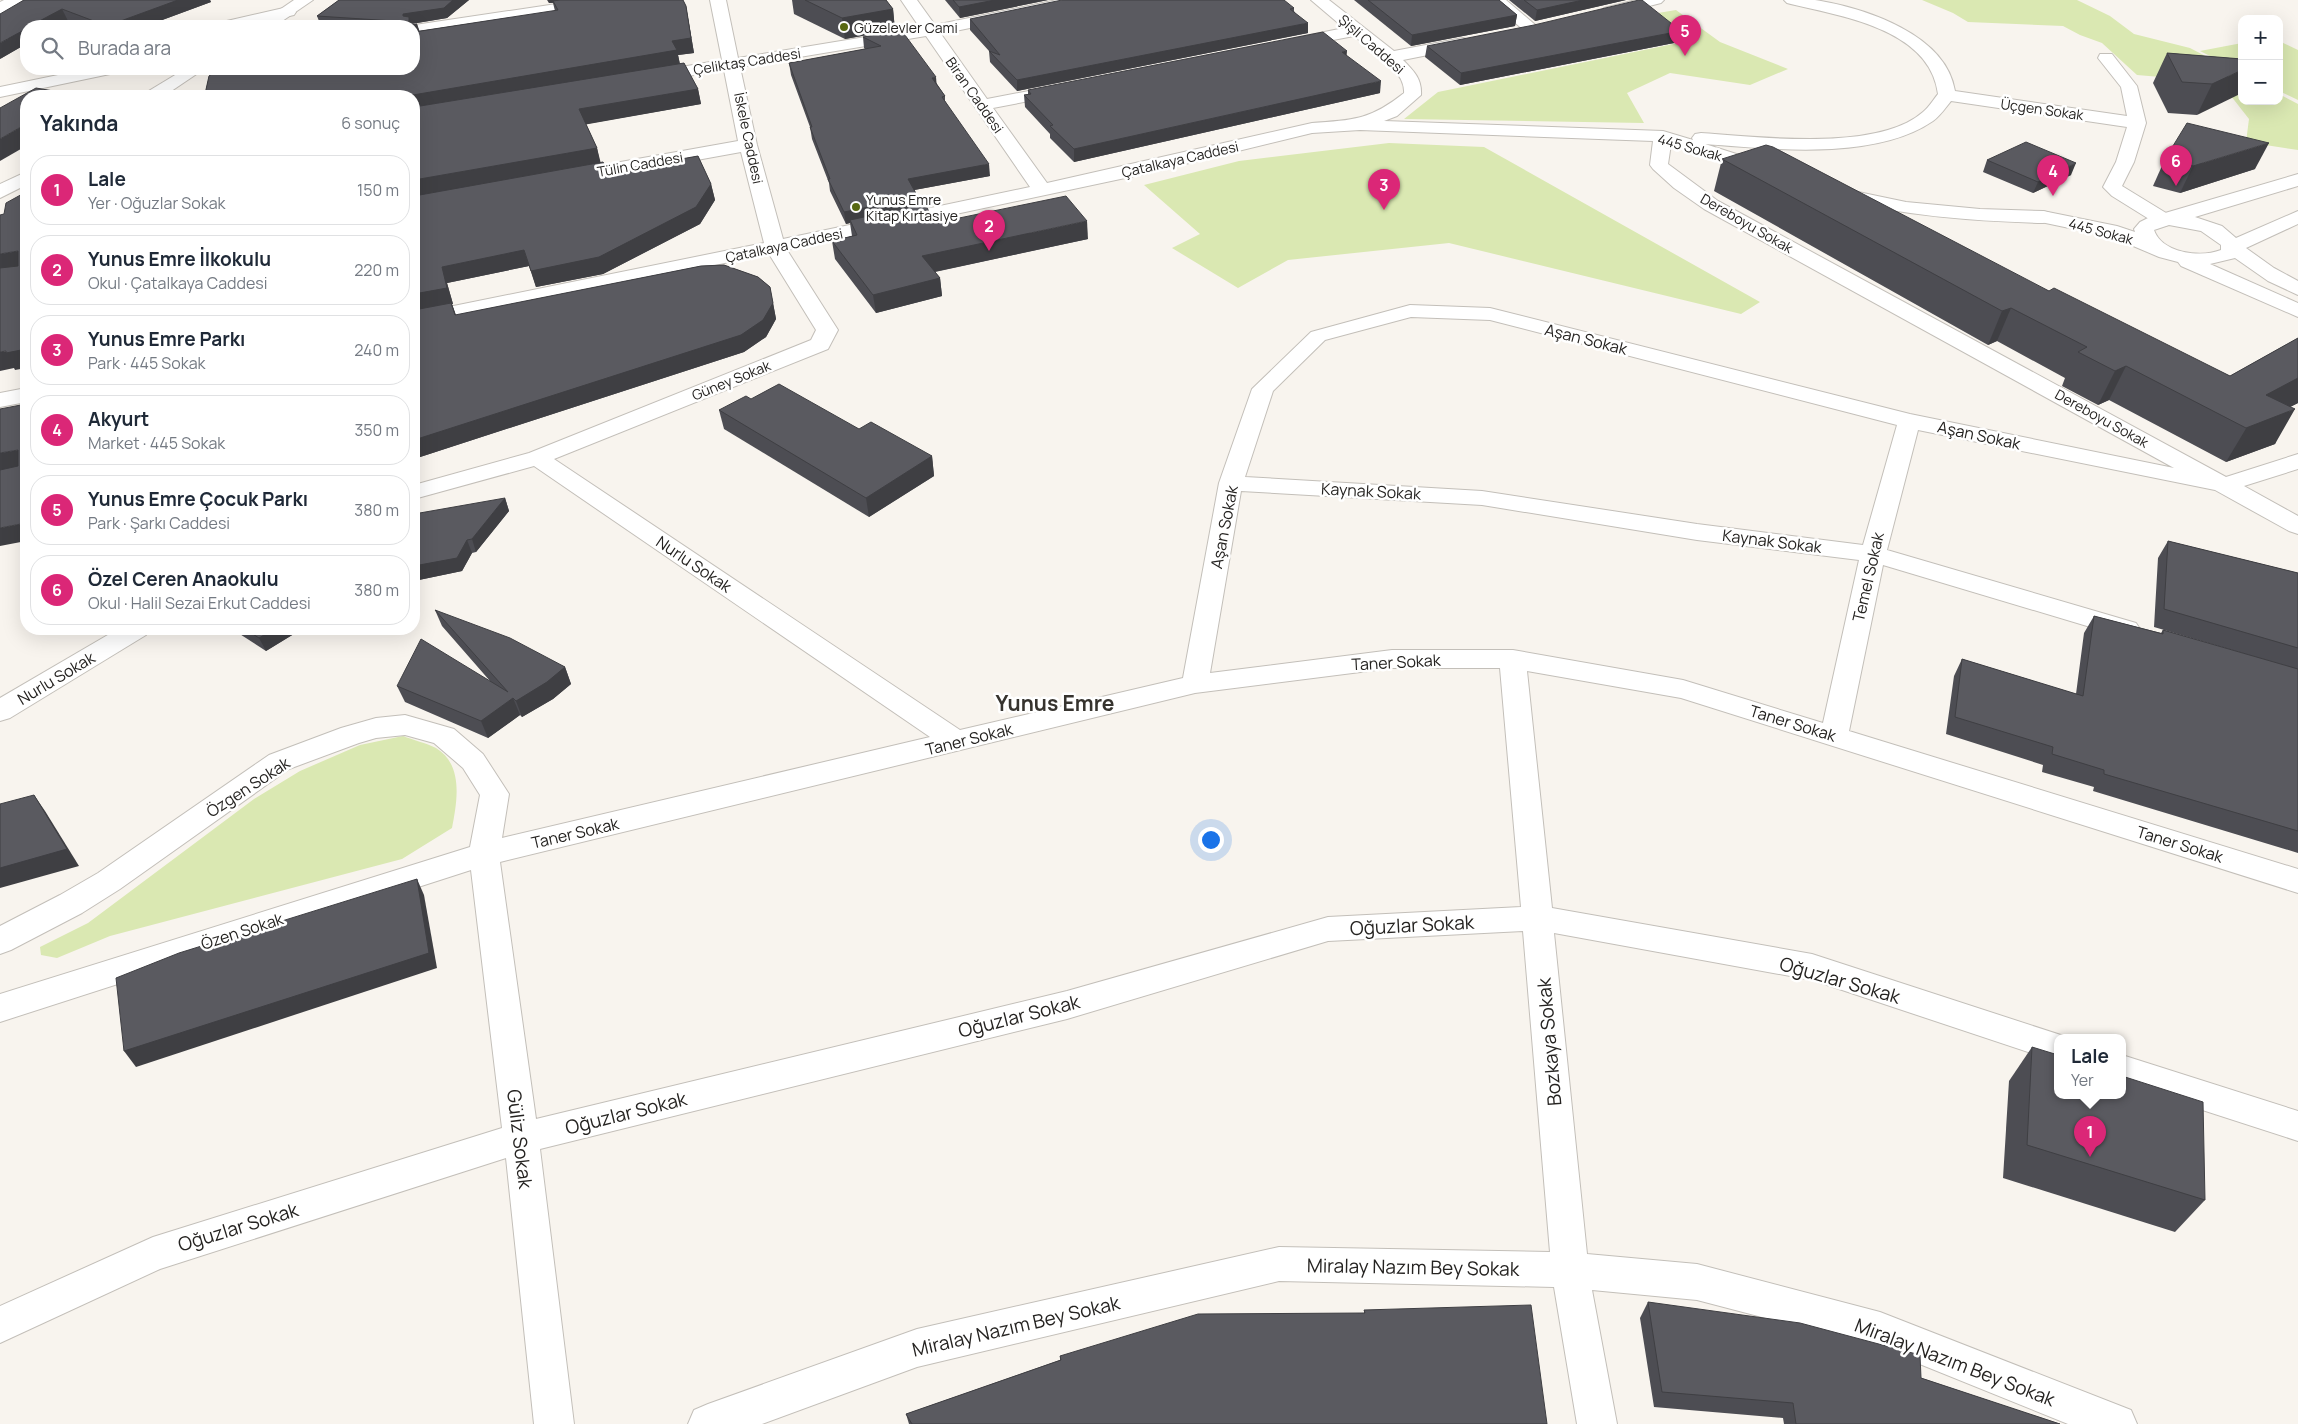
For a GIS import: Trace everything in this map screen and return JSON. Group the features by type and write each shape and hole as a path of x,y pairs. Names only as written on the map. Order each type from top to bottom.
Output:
{"street":[{"path":"274,20 305,0"},
{"path":"472,20 497,0"},
{"path":"420,28 616,0"},
{"name":"İskele Caddesi","path":"718,0 733,64 748,145 775,247"},
{"name":"Biran Caddesi","path":"909,0 1042,190"},
{"name":"Çeliktaş Caddesi","path":"636,79 930,31 1080,0"},
{"name":"Şişli Caddesi","path":"1319,0 1391,57 1410,76 1413,86 1412,95 1391,112 1360,125"},
{"path":"1496,0 1532,29"},
{"path":"1663,136 1802,144 1856,141 1892,135 1922,123 1940,107 1947,95 1942,73 1928,54 1905,36 1836,9 1792,0"},
{"path":"1598,14 1655,1"},
{"path":"251,20 288,12"},
{"path":"1514,33 1551,25"},
{"path":"1271,47 1358,30"},
{"path":"1391,57 1476,40"},
{"path":"2106,58 2129,86 2137,123 2125,162 2112,187 2129,201 2152,212 2163,220"},
{"path":"0,76 20,72"},
{"path":"0,92 81,75"},
{"path":"163,90 186,75"},
{"path":"983,105 1079,86"},
{"name":"Üçgen Sokak","path":"1947,95 2137,123"},
{"name":"445 Sokak","path":"1360,125 1663,136 1780,174"},
{"name":"Çatalkaya Caddesi","path":"420,319 775,247 1042,190 1312,128 1360,125"},
{"name":"Dereboyu Sokak","path":"1663,136 1660,165 1681,184 1711,205 2298,526"},
{"name":"Tülin Caddesi","path":"552,180 748,145"},
{"path":"0,192 20,180"},
{"path":"2298,180 2148,224 2144,229 2144,235 2149,242 2165,251 2298,311"},
{"name":"445 Sokak","path":"1831,191 1906,208 1980,215 2043,217 2088,214 2128,215 2163,220 2182,220 2210,228 2228,240 2231,247 2263,271 2298,289"},
{"name":"445 Sokak","path":"2043,217 2117,232 2165,251"},
{"path":"2165,251 2200,260 2213,259 2230,252 2231,247 2298,217"},
{"name":"Güney Sokak","path":"537,458 820,344 827,330 775,247"},
{"name":"Aşan Sokak","path":"1195,684 1232,483 1262,388 1318,336 1410,311 1490,314 1909,421 2224,485"},
{"path":"0,400 20,396"},
{"name":"Temel Sokak","path":"1834,735 1873,554 1909,421"},
{"path":"420,490 537,458"},
{"name":"Nurlu Sokak","path":"537,458 957,742"},
{"path":"2224,485 2298,461"},
{"name":"Kaynak Sokak","path":"1232,483 1482,498 1697,532 1873,554 2147,635"},
{"name":"Nurlu Sokak","path":"0,711 127,635"},
{"name":"Taner Sokak","path":"484,854 1195,684 1392,659 1513,658 1683,690 1834,735 2298,881"},
{"name":"Bozkaya Sokak","path":"1513,658 1570,1270 1597,1424"},
{"name":"Özgen Sokak","path":"0,940 71,904 109,881 279,762 351,735 376,728 405,725 444,736 473,761 495,794 484,854"},
{"name":"Özen Sokak","path":"0,1008 484,854"},
{"name":"Güliz Sokak","path":"484,854 554,1424"},
{"name":"Oğuzlar Sokak","path":"0,1325 153,1254 520,1138 1067,1005 1328,929 1538,918 1812,967 2054,1047"},
{"path":"2126,1070 2298,1126"},
{"name":"Miralay Nazım Bey Sokak","path":"708,1424 917,1348 1280,1264 1570,1270 1697,1282 1880,1330 2117,1424"}],"green space":[{"path":"1922,0 2077,0 2110,16 2134,34 2190,48 2238,73 2238,105 2220,82 2137,75 2102,43 2063,26 1968,22 1953,13"},
{"path":"1676,10 1720,42 1788,69 1750,85 1670,73 1627,93 1644,123 1404,119 1438,92 1693,40 1658,13"},
{"path":"2283,43 2298,50 2298,100 2283,93"},
{"path":"2238,44 2238,70 2200,51"},
{"path":"2283,96 2298,104 2298,150 2246,142 2249,119 2238,105 2283,105"},
{"path":"1389,143 1484,147 1760,302 1741,314 1449,243 1288,260 1238,288 1172,248 1200,234 1144,185 1239,161"},
{"path":"403,736 432,746 445,755 455,774 457,796 452,828 402,859 110,936 57,958 41,955 40,947 88,923 254,799 300,771 360,745"}],"building":[{"path":"24,0 178,0 123,20 91,20 62,9 41,20 20,20 20,32 0,43 0,14"},
{"path":"339,0 453,0 444,8 403,14 403,16 409,17 409,20 317,16"},
{"path":"683,0 686,6 691,38 672,41 677,50 420,94 420,90 206,90 210,75 420,75 420,31 558,10 553,1"},
{"path":"805,0 886,0 893,9 842,18"},
{"path":"953,0 995,0 959,7"},
{"path":"1062,0 1284,0 1294,8 1290,9 1308,23 1017,80 989,51 1000,55 970,19"},
{"path":"1368,0 1499,0 1517,15 1412,35"},
{"path":"1524,0 1583,0 1537,10"},
{"path":"1642,0 1681,31 1461,73 1427,46 1534,25"},
{"path":"902,31 936,77 932,78 945,96 942,97 989,164 908,179 918,197 844,212 828,179 830,179 810,127 812,127 789,63 881,46 863,37"},
{"path":"1323,32 1347,51 1342,52 1381,81 1074,149 1050,126 1053,125 1024,95 1031,94 1028,90"},
{"path":"2167,53 2238,59 2238,72 2212,84 2182,82"},
{"path":"684,63 698,89 579,109 597,148 420,179 420,106"},
{"path":"20,97 20,127 0,139 0,108"},
{"path":"2187,123 2269,143 2193,166 2165,159"},
{"path":"2026,142 2076,163 2038,182 1987,160"},
{"path":"1766,145 2049,291 2054,288 2230,376 2298,338 2298,378 2266,395 2295,409 2246,428 2126,366 2115,371 2078,352 2087,347 2011,308 2002,311 1722,159"},
{"path":"698,156 711,184 696,207 599,257 531,271 524,250 442,267 447,288 420,293 420,195 603,162 608,172"},
{"path":"20,195 20,350 6,353 6,351 0,352 0,268 18,266 18,251 0,254 0,215 4,214 6,203"},
{"path":"1066,196 1087,221 922,256 940,278 873,295 832,241 857,235 850,220 925,204 935,223"},
{"path":"724,265 758,277 770,287 773,303 763,320 741,335 420,438 420,309 451,303 455,315 701,266"},
{"path":"779,384 859,429 871,422 932,456 866,498 719,410 746,396 751,399"},
{"path":"20,405 20,524 0,528 0,470 18,466 18,450 0,453 0,409"},
{"path":"505,498 472,539 467,540 457,558 420,565 420,513"},
{"path":"2168,541 2298,573 2298,648 2164,609"},
{"path":"435,610 510,638 565,667 547,682 516,701 513,698 481,721 397,686 421,639 508,692"},
{"path":"2094,616 2163,634 2163,630 2298,669 2298,831 2104,774 2104,770 2052,754 2053,747 1955,717 1962,659 2083,696"},
{"path":"34,795 67,849 0,868 0,804"},
{"path":"417,879 429,953 124,1051 116,978 179,953"},
{"path":"2032,1047 2054,1054 2054,1099 2126,1099 2126,1077 2203,1102 2205,1200 2027,1145"},
{"path":"1648,1302 1800,1323 1920,1355 1921,1378 2060,1424 1796,1424 1793,1403 1662,1392"},
{"path":"1531,1305 1547,1424 912,1424 906,1414 1061,1360 1060,1356 1198,1314 1365,1313 1364,1310"}],"place":[{"name":"Güzelevler Cami","path":"844,27"},
{"name":"Yunus Emre Çocuk Parkı","path":"1685,56"},
{"name":"Özel Ceren Anaokulu","path":"2176,186"},
{"name":"Akyurt","path":"2053,196"},
{"name":"Yunus Emre Kitap Kırtasiye","path":"856,207"},
{"name":"Yunus Emre Parkı","path":"1384,210"},
{"name":"Yunus Emre İlkokulu","path":"989,251"},
{"name":"Lale","path":"2090,1157"}],"district":[{"name":"Yunus Emre","path":"1055,703"}]}
